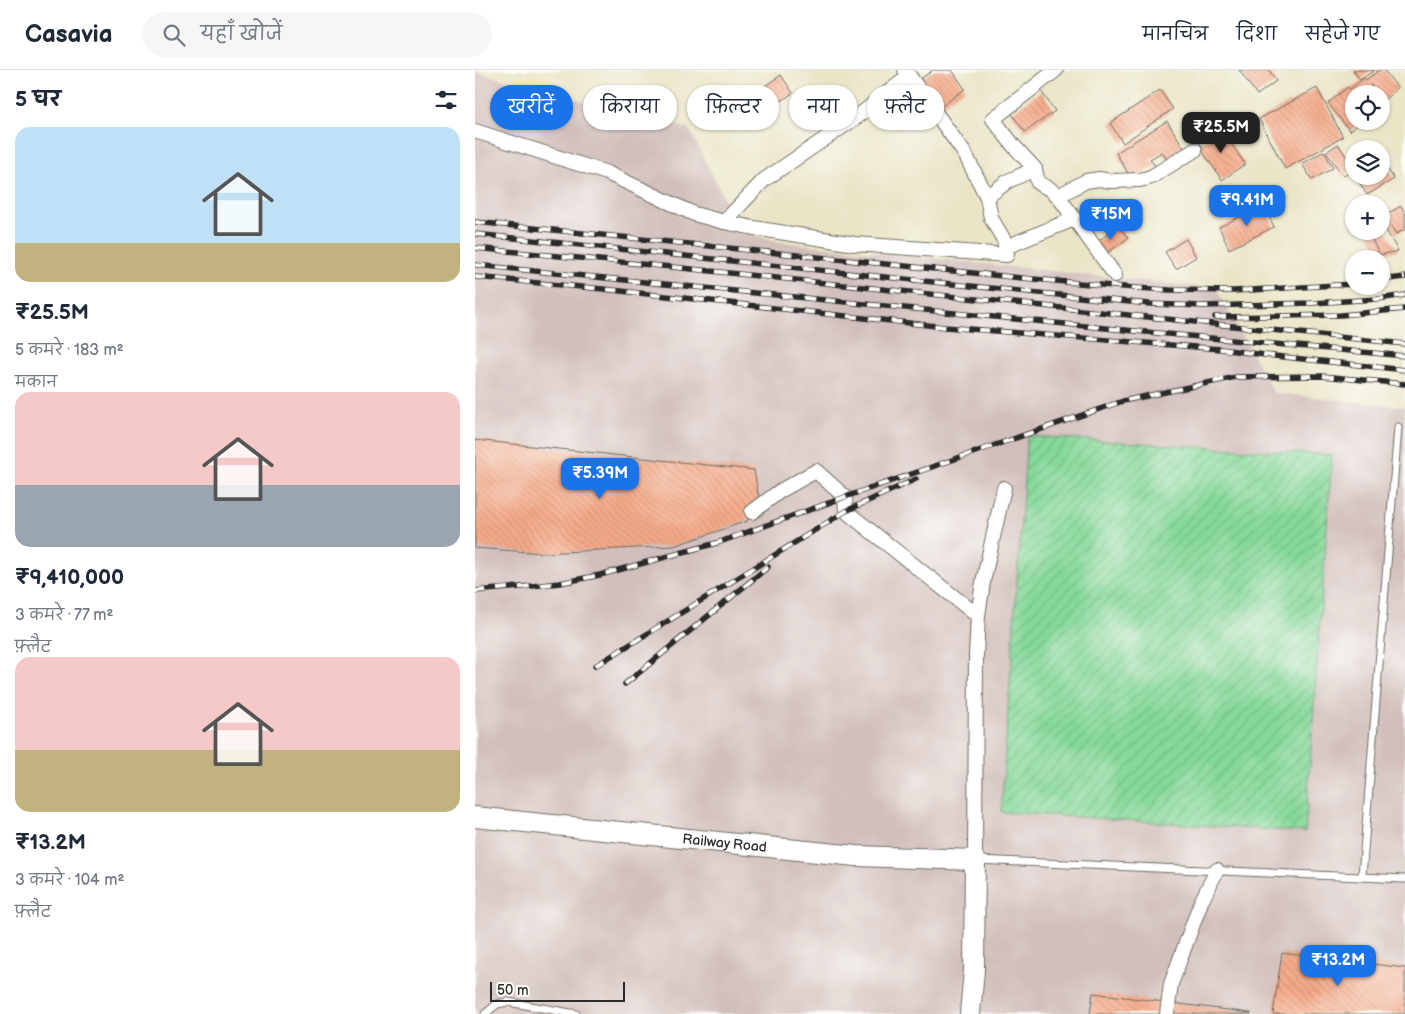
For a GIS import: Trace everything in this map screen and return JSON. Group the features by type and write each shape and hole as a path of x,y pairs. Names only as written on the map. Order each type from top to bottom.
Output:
{"street":[{"path":"1056,70 993,118 1013,145 1035,169 1038,183 1050,189 1058,196 1115,275"},
{"path":"475,131 607,173 694,214 724,222 855,244 1007,255 1004,240 991,218 987,197 965,154 907,73 857,117 764,180 724,222"},
{"path":"1058,196 1086,181 1099,179 1111,182 1140,180 1151,176 1195,150"},
{"path":"987,197 1008,181 1035,169"},
{"path":"1006,247 1074,218"},
{"path":"752,512 780,491 816,471 845,497 846,511 978,616"},
{"path":"970,1014 974,970 976,654 978,616 983,582 1004,488"},
{"name":"Railway Road","path":"475,817 856,856 975,860"},
{"path":"1167,1014 1171,984 1201,902 1217,870"}],"lane":[{"path":"1362,876 1397,427"},
{"path":"975,860 1405,879"},
{"path":"485,1014 497,1004 508,1002 576,1014"}],"shaded area":[{"path":"475,72 524,85 490,85 490,130 573,130 573,98 583,101 583,130 677,130 677,126 687,128 690,130 740,230 772,241 1216,289 1274,393 1405,407 1405,1014 475,1014"}],"green space":[{"path":"1027,436 1332,455 1305,832 1001,812"}],"building":[{"path":"933,70 952,70 965,89 944,104 944,85 923,85 919,80"},
{"path":"1239,70 1269,70 1276,81 1257,95"},
{"path":"1353,70 1375,70 1360,80"},
{"path":"1379,70 1384,70 1398,88 1390,95 1390,85 1355,85 1364,78 1366,80"},
{"path":"781,75 789,87 789,96 779,103 779,85 766,85"},
{"path":"1317,88 1343,137 1285,169 1259,119"},
{"path":"1345,89 1345,125 1328,103"},
{"path":"1160,90 1173,109 1123,143 1110,123"},
{"path":"1041,91 1055,111 1025,132 1011,113"},
{"path":"1167,121 1185,149 1167,160 1162,152 1150,159 1155,166 1132,180 1116,153"},
{"path":"1221,129 1245,164 1222,180 1198,145"},
{"path":"1338,144 1345,154 1345,174 1343,176 1326,152"},
{"path":"1324,151 1333,168 1312,180 1302,164"},
{"path":"1390,173 1394,179 1390,181"},
{"path":"1361,185 1384,185 1367,195"},
{"path":"1264,205 1274,227 1229,249 1219,227"},
{"path":"1401,206 1405,212 1405,229 1396,234 1390,224 1390,212"},
{"path":"1119,226 1128,238 1103,256 1094,244"},
{"path":"1390,237 1398,251 1390,253 1390,250 1377,250 1372,240 1390,240"},
{"path":"1186,239 1196,257 1176,269 1165,252"},
{"path":"475,440 754,470 759,499 747,521 674,546 543,553 475,548"},
{"path":"1282,953 1405,968 1405,1014 1273,1014"},
{"path":"1093,993 1251,1013 1251,1014 1090,1014"}],"railway":[{"path":"475,222 1135,288 1233,291 1345,285"},
{"path":"475,234 1150,304 1204,306 1312,303 1378,299 1405,295"},
{"path":"475,248 1405,344"},
{"path":"475,265 1405,356"},
{"path":"475,277 603,289 945,327 1221,349 1405,370"},
{"path":"1390,279 1405,277"},
{"path":"1215,317 1341,315 1405,309"},
{"path":"475,591 560,583 600,575 720,542 1123,401 1236,377 1322,376 1405,384"},
{"path":"595,666 846,511 916,479"},
{"path":"625,684 768,567"}]}
